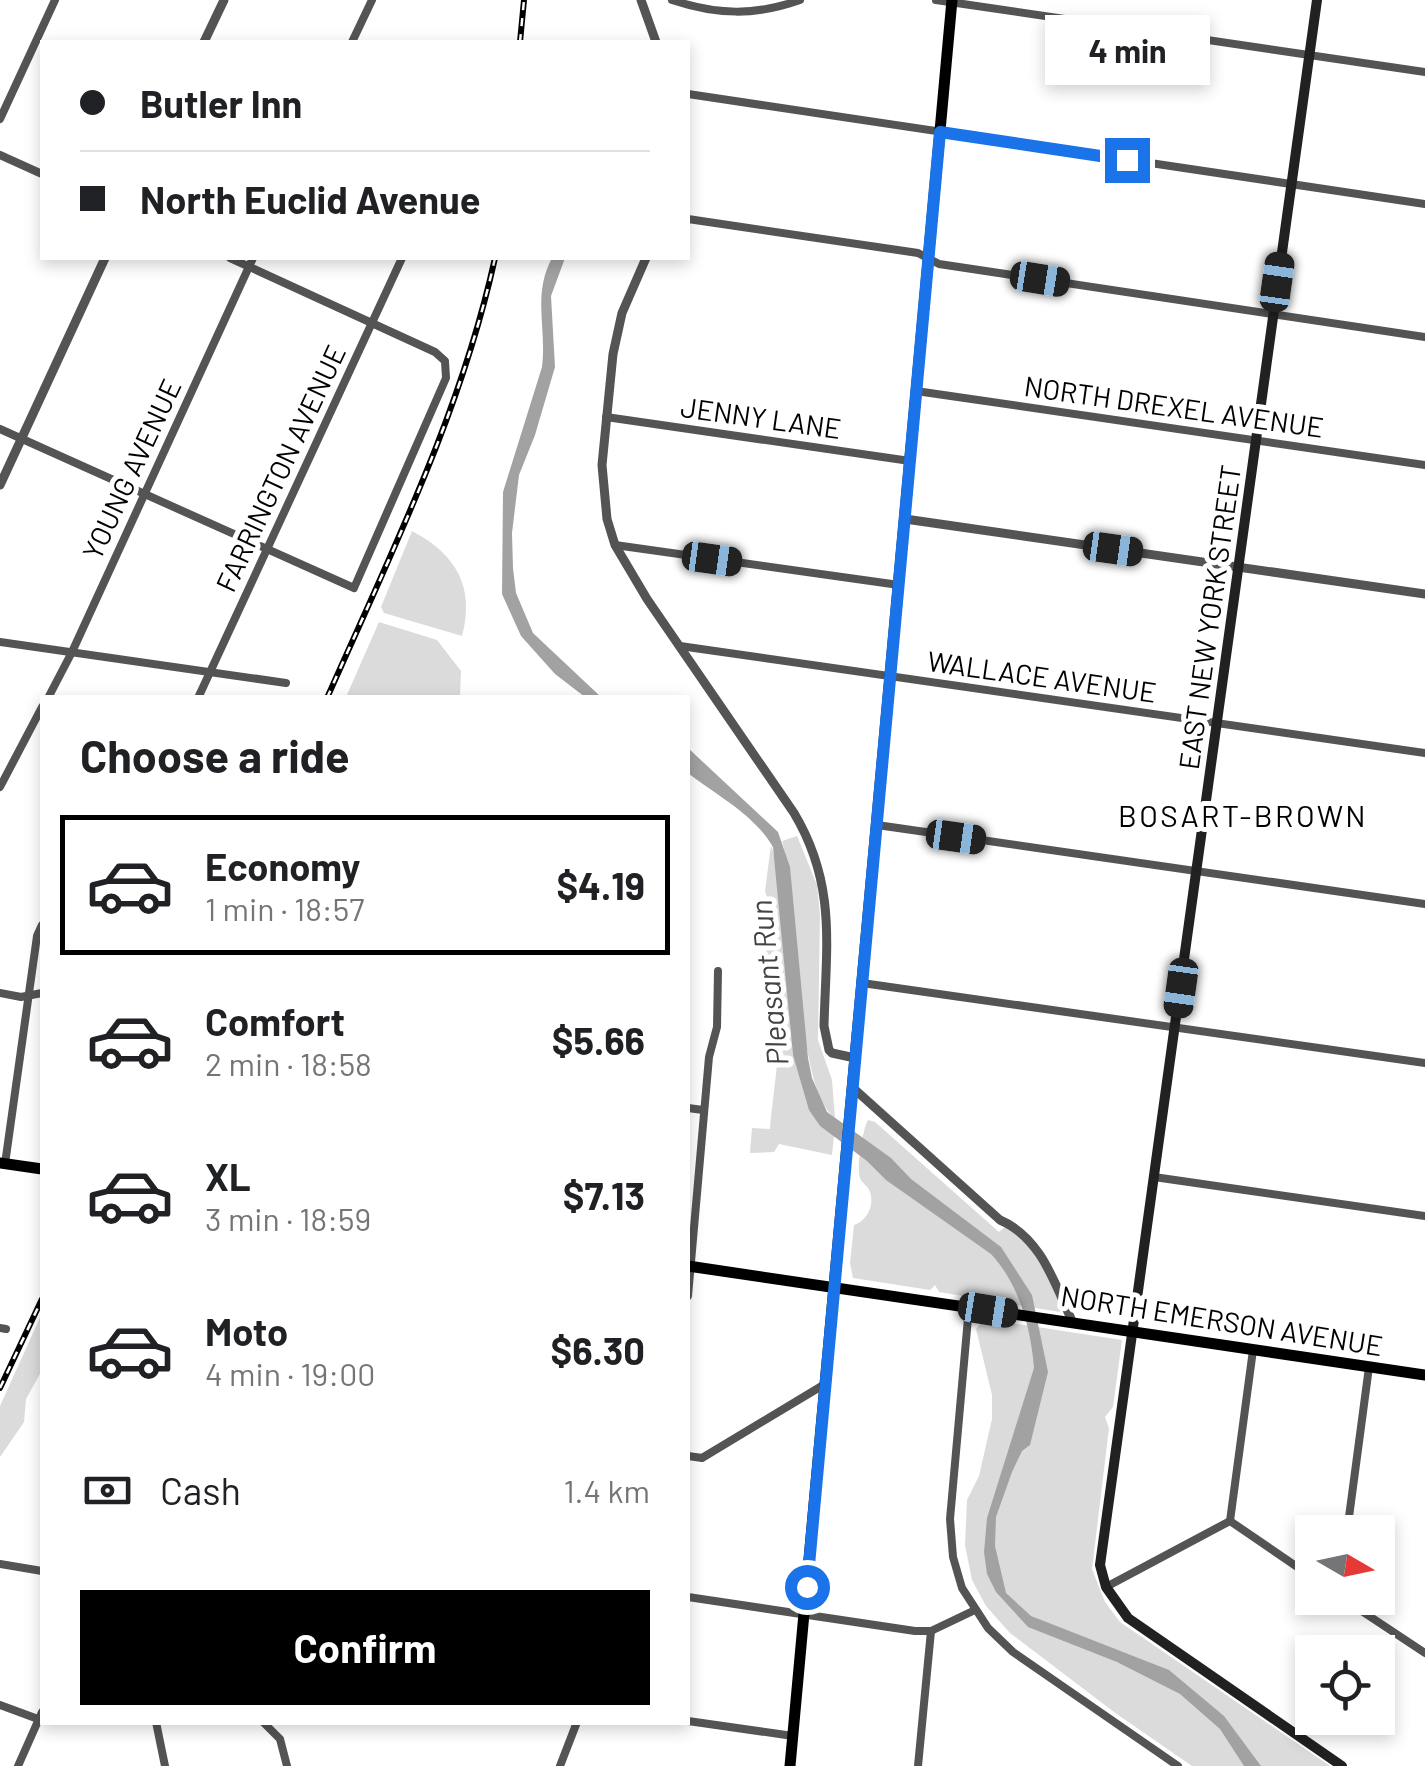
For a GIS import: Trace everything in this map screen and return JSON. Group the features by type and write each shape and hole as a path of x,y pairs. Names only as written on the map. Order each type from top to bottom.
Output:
{"main road":[{"name":"EAST NEW YORK STREET","path":"1106,1587 1100,1570 1100,1552 1317,0"},
{"path":"790,1766 951,1"},
{"path":"3,1163 40,1170"},
{"name":"NORTH EMERSON AVENUE","path":"690,1266 1425,1376"},
{"path":"1106,1587 1119,1610 1135,1624 1342,1766"}],"street":[{"path":"0,119 55,0"},
{"path":"205,40 224,0"},
{"path":"353,40 372,0"},
{"path":"641,0 655,40"},
{"path":"672,0 714,12 741,13 800,0"},
{"path":"936,0 1425,72"},
{"path":"690,94 1425,204"},
{"path":"0,154 40,173"},
{"path":"690,219 918,253 939,264 1425,337"},
{"path":"0,486 104,260"},
{"name":"FARRINGTON AVENUE","path":"199,695 401,260"},
{"path":"645,260 617,332 606,417 602,496 615,545 814,848 826,910 826,1041 832,1053 854,1058"},
{"path":"0,429 354,588 446,378 445,362 440,355 251,262"},
{"name":"YOUNG AVENUE","path":"50,695 251,262"},
{"name":"NORTH DREXEL AVENUE","path":"916,391 1425,465"},
{"name":"JENNY LANE","path":"606,417 910,461"},
{"path":"905,519 1425,594"},
{"path":"615,545 899,586"},
{"path":"0,642 286,683"},
{"name":"WALLACE AVENUE","path":"680,646 1425,753"},
{"path":"0,787 40,711"},
{"path":"878,825 1425,904"},
{"path":"3,1163 40,929"},
{"path":"690,1245 709,1057 717,1028 718,972"},
{"path":"862,982 1425,1063"},
{"path":"0,994 40,992"},
{"path":"852,1088 1030,1242 1052,1276 1073,1323"},
{"path":"690,1108 703,1110"},
{"path":"1154,1177 1425,1216"},
{"path":"970,1307 950,1528 955,1568 974,1610 1013,1652 1178,1766"},
{"path":"1230,1521 1253,1350"},
{"path":"1349,1515 1368,1366"},
{"path":"690,1456 702,1458 826,1384"},
{"path":"1230,1521 1295,1565"},
{"path":"1106,1587 1230,1521"},
{"path":"0,1564 40,1571"},
{"path":"690,1597 931,1631 974,1610"},
{"path":"1368,1615 1425,1652"},
{"path":"918,1766 931,1631"},
{"path":"0,1705 40,1716 18,1766"},
{"path":"690,1721 793,1736"},
{"path":"157,1725 165,1766"},
{"path":"265,1725 280,1739 288,1766"},
{"path":"560,1766 576,1725"}],"shaded area":[{"path":"551,260 564,260 551,296 555,367 519,475 512,533 516,593 533,633 599,695 582,695 555,674 521,636 502,594 503,492 542,367 541,299"},
{"path":"412,531 440,550 458,574 466,602 462,636 384,613 381,607"},
{"path":"379,622 437,640 461,671 460,695 347,695"},
{"name":"Pleasant Run","path":"690,750 778,832 790,867 808,1058 827,1112 1001,1247 1032,1295 1048,1372 1030,1445 1022,1451 1012,1472 996,1517 995,1546 1006,1593 1031,1616 1169,1670 1224,1716 1261,1766 1244,1766 1220,1729 1180,1694 1117,1662 1028,1627 996,1592 987,1574 984,1552 987,1518 1034,1368 1022,1307 991,1254 886,1180 820,1126 809,1110 793,1055 773,847 745,815 690,774"},
{"path":"797,836 817,885 818,1040 832,1080 835,1118 821,1100 805,1033 782,841"},
{"path":"771,845 777,865 793,1055 820,1126 834,1136 832,1155 779,1144 774,1152 750,1153 752,1128 770,1129 779,1044 779,1010 764,937"},
{"path":"868,1120 875,1122 999,1232 1007,1225 1016,1233 1051,1276 1060,1312 939,1292 935,1285 930,1290 853,1278 850,1263 854,1225 866,1216 871,1202 859,1173"},
{"path":"40,1317 40,1374 26,1399 24,1422 0,1457 0,1406"},
{"path":"984,1319 1122,1340 1113,1407 1105,1417 1109,1428 1092,1569 1105,1602 1120,1622 1330,1766 1192,1766 1010,1633 986,1606 972,1580 965,1545 967,1500 979,1476 992,1419 992,1395 976,1329"}],"railway":[{"path":"520,40 524,0"},
{"path":"328,695 444,427 495,260"},
{"path":"0,1388 40,1303"}],"district":[{"name":"BOSART-BROWN","path":"1243,815"}],"route":[{"path":"807,1587 940,132 1127,160"}]}
